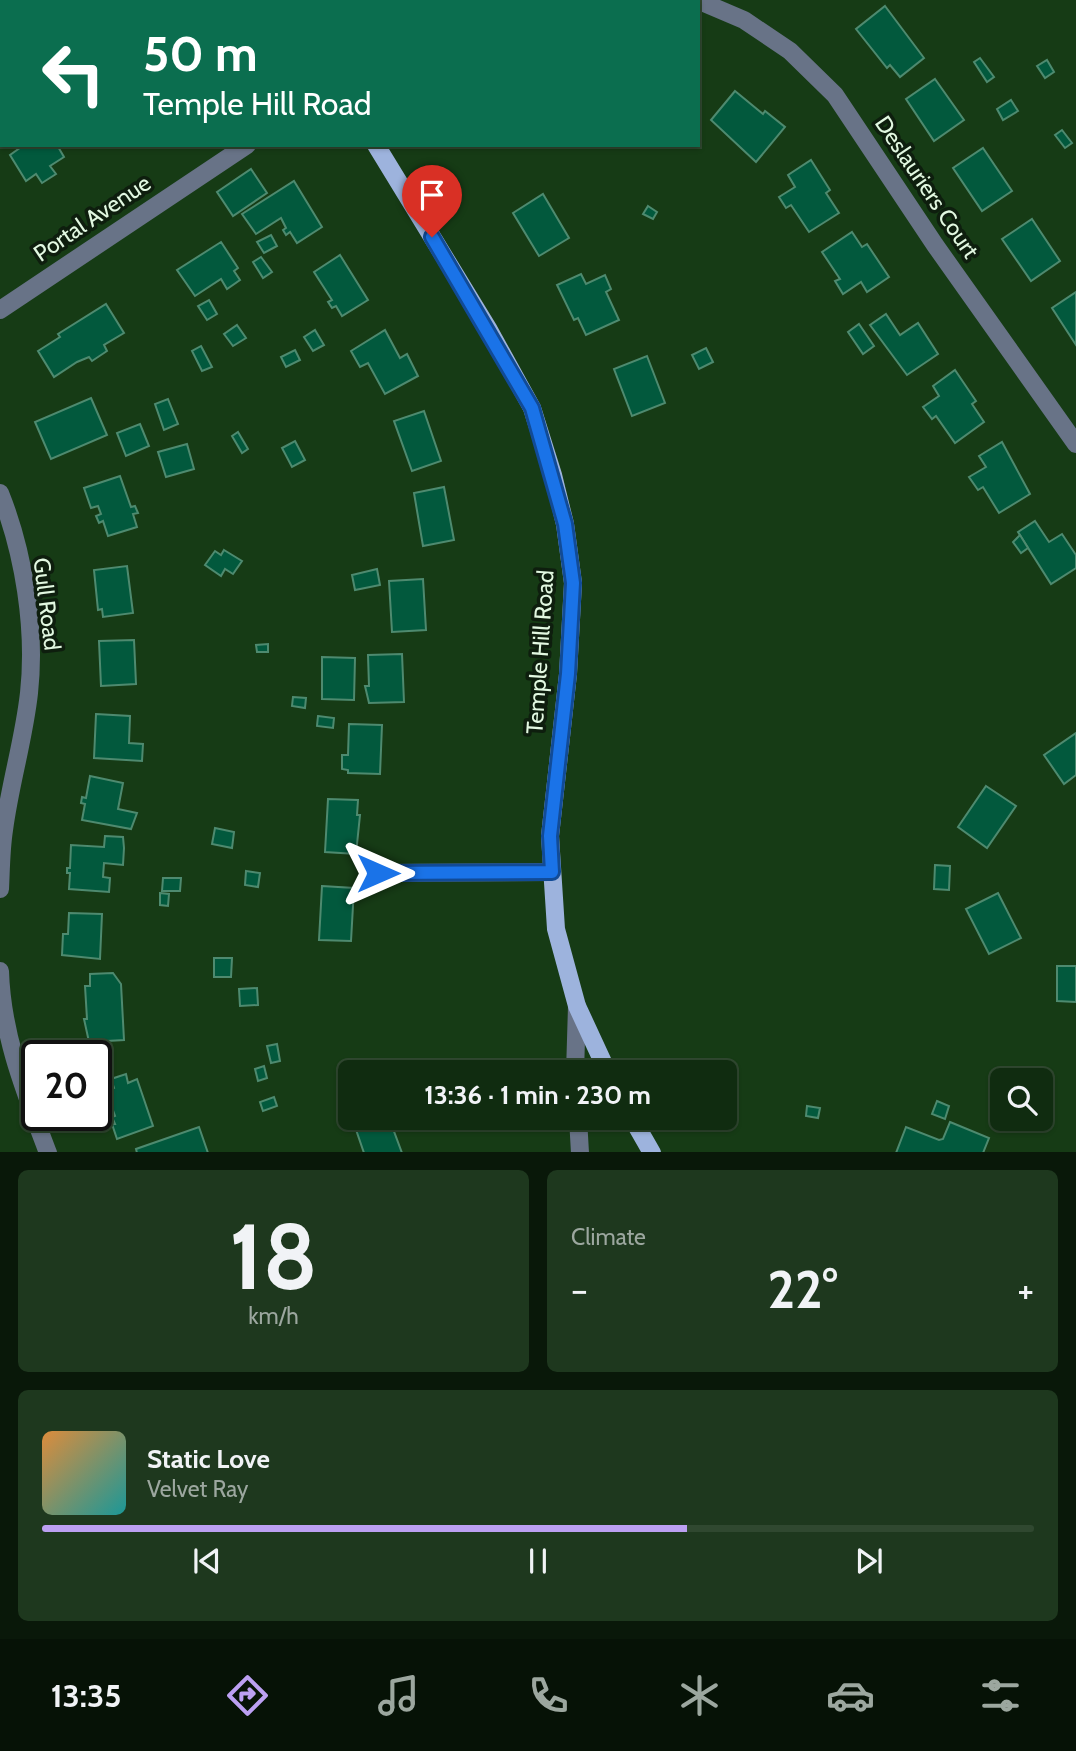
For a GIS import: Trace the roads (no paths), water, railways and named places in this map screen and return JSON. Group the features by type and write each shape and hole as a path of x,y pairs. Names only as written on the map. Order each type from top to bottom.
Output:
{"main road":[{"name":"Temple Hill Road","path":"377,147 489,330 532,408 559,499 573,583 568,674 550,836 556,929 577,1006 602,1060"},
{"path":"639,1130 651,1152"}],"street":[{"name":"Deslauriers Court","path":"700,1 744,20 790,51 835,95 935,245 1076,444"},
{"name":"Portal Avenue","path":"0,310 244,147"},
{"name":"Gull Road","path":"0,493 18,560 31,636 26,715 2,830 0,889"},
{"path":"378,873 552,872"},
{"path":"0,971 1,1003 12,1056 48,1152"},
{"path":"575,1060 577,1006"},
{"path":"579,1130 580,1152"}]}
